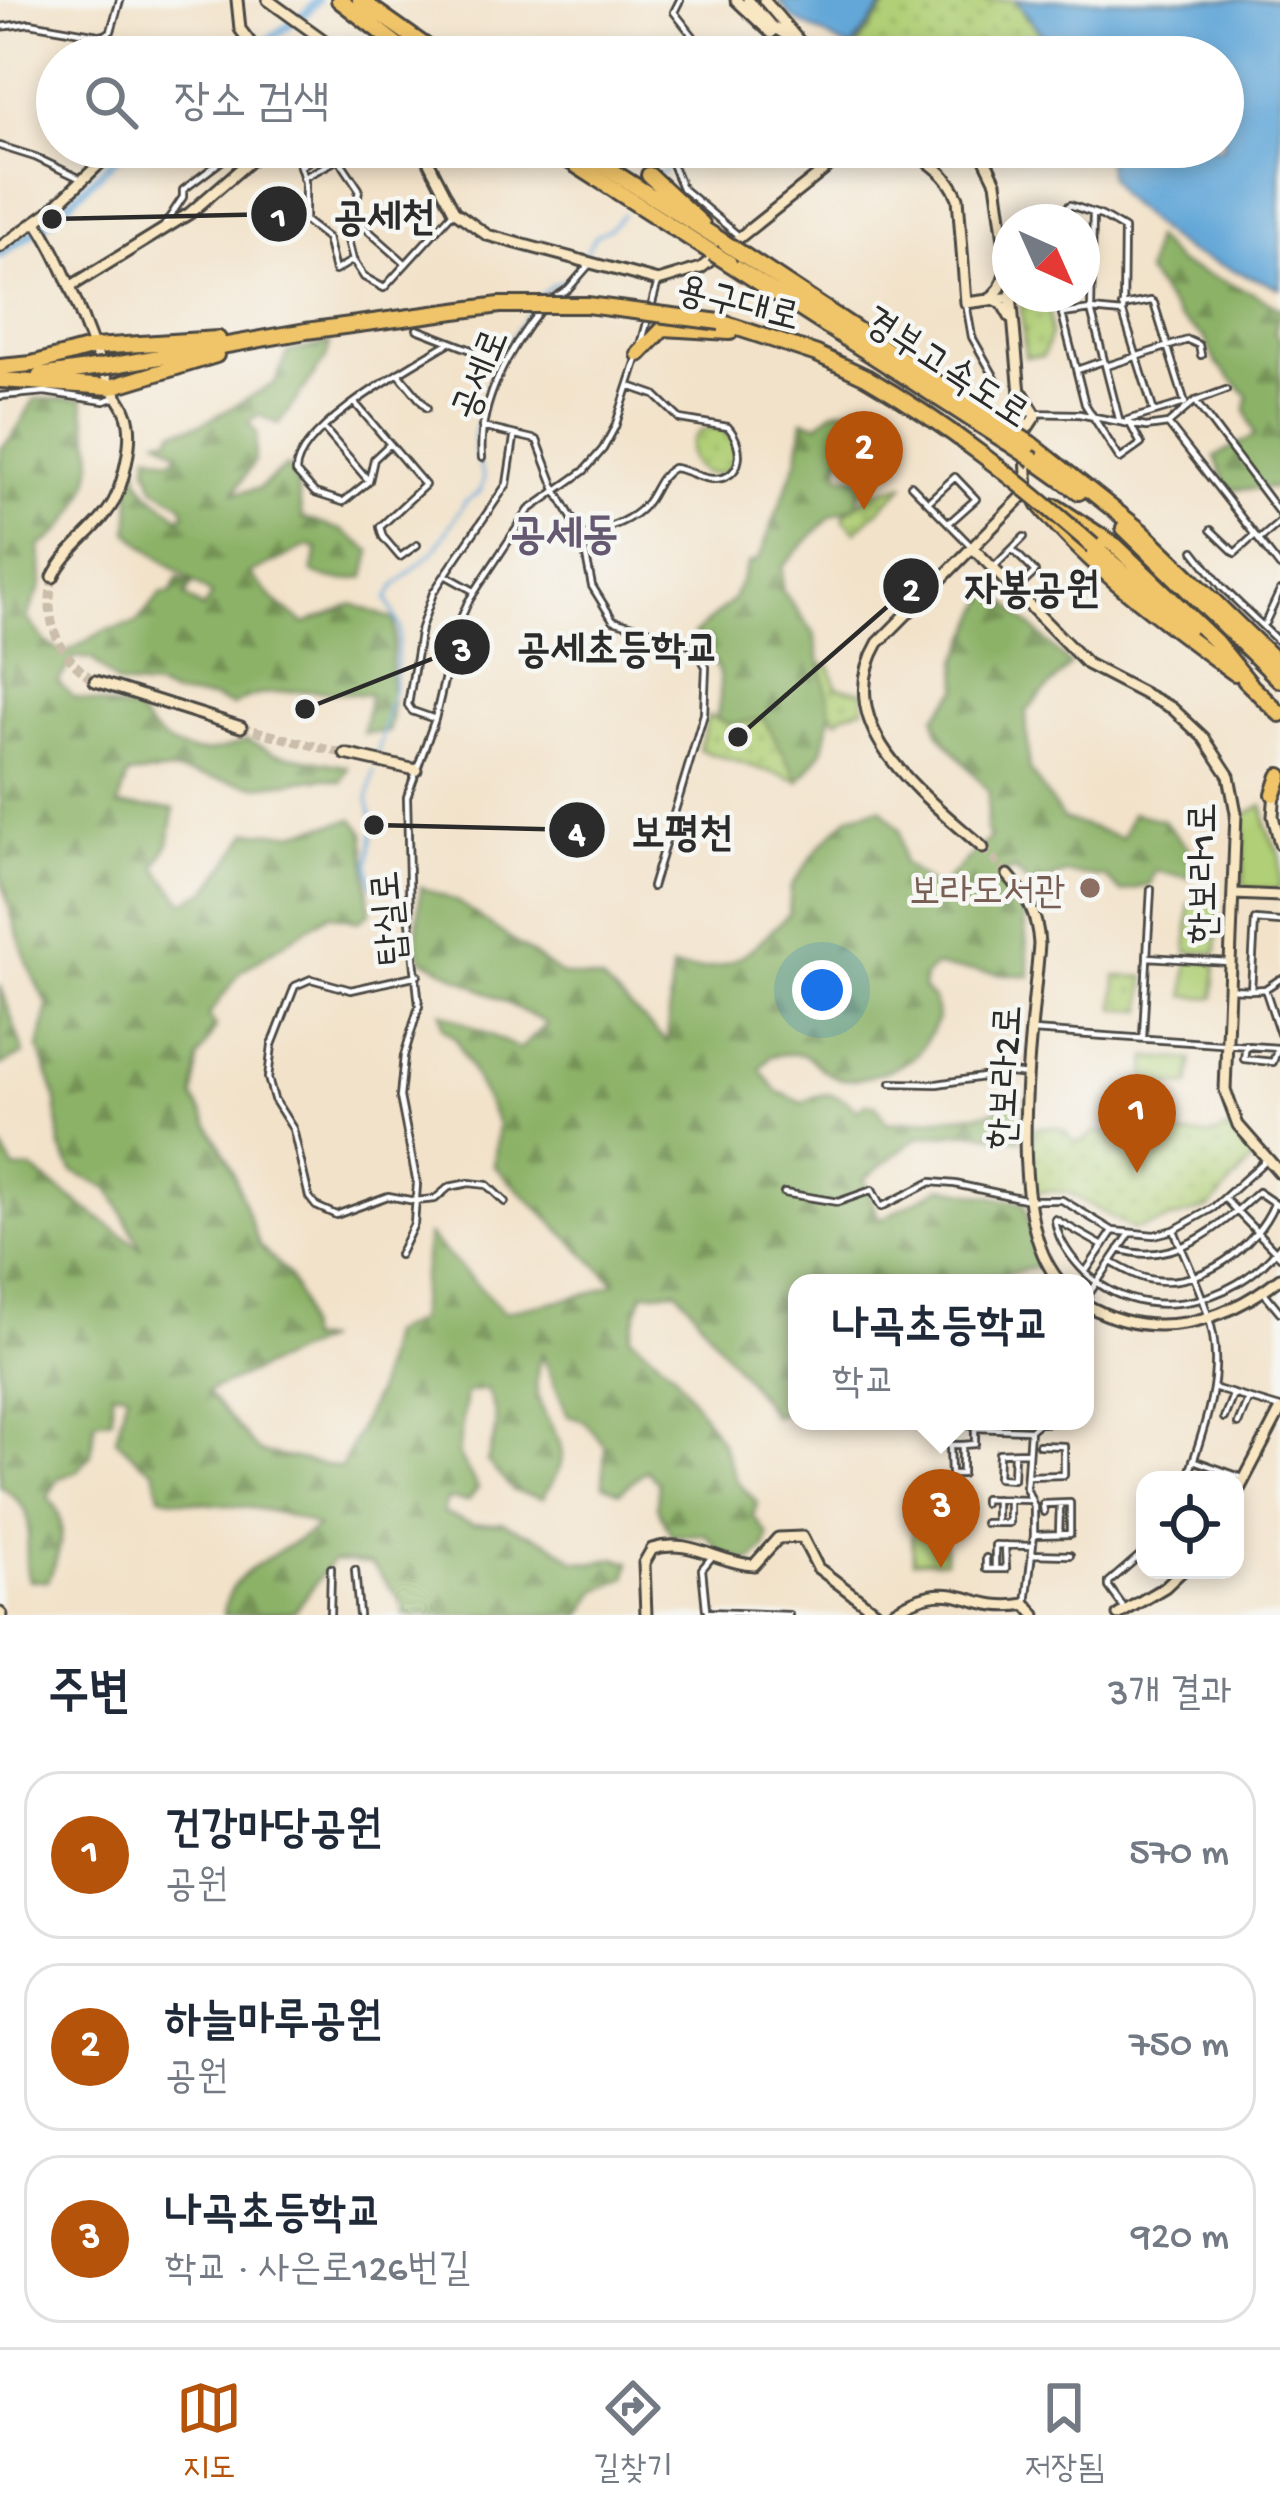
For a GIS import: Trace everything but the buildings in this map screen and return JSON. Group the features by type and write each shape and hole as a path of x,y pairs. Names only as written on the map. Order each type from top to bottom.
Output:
{"highway":[{"path":"338,0 385,36"},
{"path":"361,0 407,27"},
{"path":"361,0 412,36"},
{"name":"경부고속도로","path":"585,168 737,252 1018,438 1142,531 1280,665"},
{"name":"경부고속도로","path":"605,168 719,245"},
{"path":"653,177 719,245"},
{"name":"용구대로","path":"0,374 94,368 441,310 500,305 587,305 720,322 866,377 975,446 1280,714"},
{"path":"639,354 664,328 758,334"},
{"path":"88,330 86,345 94,348"},
{"path":"0,374 94,348 259,339"},
{"path":"0,374 114,392 259,339"},
{"name":"경부고속도로","path":"1018,438 1034,460 1134,536 1280,680"},
{"path":"1029,488 1087,549"},
{"path":"1029,488 1095,530 1203,629 1250,684"},
{"path":"1087,549 1077,539 1086,530 1095,530"}],"street":[{"path":"0,27 30,23 104,36 111,31 121,0"},
{"path":"237,0 245,36"},
{"path":"268,0 317,36"},
{"path":"680,0 674,12 693,36"},
{"path":"736,0 778,36"},
{"path":"748,0 786,36"},
{"path":"764,0 796,36"},
{"path":"0,146 36,158"},
{"path":"57,168 83,181"},
{"path":"0,247 38,223 96,168"},
{"path":"161,232 183,190 213,168"},
{"path":"73,285 190,213 242,168"},
{"path":"300,168 304,221 327,238 335,271 353,260"},
{"path":"303,178 322,168"},
{"path":"327,238 345,228 352,216 359,189 346,168"},
{"path":"432,168 454,211 487,236 658,281 737,252 829,168"},
{"path":"673,168 682,188 737,252"},
{"path":"937,168 958,198 972,337 998,383"},
{"path":"990,168 1000,204"},
{"path":"345,228 353,260 364,277 381,289 454,211"},
{"path":"352,216 406,264"},
{"path":"1100,217 1124,229 1123,310 1154,412"},
{"path":"38,223 73,285 88,330"},
{"name":"공세로","path":"482,458 482,427 505,363 538,311 571,286 584,264"},
{"name":"탑실로","path":"399,1255 414,1224 415,1171 400,1097 404,1056 419,1006 410,921 407,797 435,718 456,630 474,591 529,510 584,471 603,449 629,386 658,281"},
{"path":"966,303 991,298 1002,303 1014,323"},
{"path":"1100,310 1154,303 1185,403"},
{"path":"982,848 888,756 870,725 863,691 869,658 878,643 1029,488 1018,438 1021,413 1013,312"},
{"path":"1076,312 1062,314 1089,416 1120,459 1142,444 1124,421 1091,312"},
{"path":"417,329 505,363"},
{"path":"1077,370 1194,341 1201,355"},
{"path":"390,444 374,459 369,481 344,502 311,490 296,472 297,456 355,403 447,344"},
{"path":"53,578 68,551 112,506 130,434 125,410 94,348"},
{"path":"398,373 427,408"},
{"path":"1018,384 1036,415"},
{"path":"582,536 628,518 644,506 658,479 673,467 717,479 727,476 741,459 741,449 728,427 680,419 655,395 629,386"},
{"path":"1124,421 1226,390"},
{"path":"0,396 45,392 104,400 114,392"},
{"path":"1021,413 1089,416 1159,428 1195,401"},
{"path":"1195,401 1280,518 1235,553 1211,530"},
{"path":"355,403 425,484 380,527 400,556 417,545"},
{"path":"1018,438 1036,415"},
{"path":"1168,424 1280,566"},
{"path":"482,427 537,440 556,490 582,536 592,586 614,620 685,640 706,667 704,714 652,887"},
{"path":"325,430 369,481"},
{"path":"435,718 412,711 409,705 421,628 433,593 507,484 514,436"},
{"path":"928,502 955,476 976,499 950,523"},
{"name":"한보라1로","path":"911,485 1092,668 1172,707 1220,756 1236,813 1225,1042 1228,1103 1238,1125 1280,1173"},
{"path":"993,568 1024,537"},
{"path":"1012,549 1035,572 1016,591"},
{"path":"1194,551 1280,644"},
{"path":"445,574 474,591"},
{"path":"1265,625 1280,591"},
{"path":"95,681 242,728"},
{"path":"345,754 416,770"},
{"path":"1278,784 1273,816 1280,844"},
{"name":"한보라2로","path":"1008,875 1032,904 1037,923 1026,1121 1029,1200 1041,1257 1054,1274"},
{"path":"1143,1037 1151,889"},
{"path":"1234,893 1280,896"},
{"path":"1251,989 1255,920 1280,922"},
{"path":"1147,957 1229,962"},
{"path":"418,975 351,990 322,980 295,986 268,1060 274,1099 293,1129 306,1188 316,1205 336,1215 388,1196 435,1199 449,1187 469,1183 487,1185 505,1202"},
{"path":"1228,989 1265,989 1280,979"},
{"path":"1265,989 1280,1034"},
{"path":"1033,1031 1225,1042 1278,1048 1277,1055 1273,1062 1244,1059 1246,1045"},
{"path":"891,1083 938,1084 1009,1073 1029,1075"},
{"path":"784,1193 838,1202 872,1190 881,1208 931,1182 1029,1200 1062,1201 1113,1231 1154,1235 1174,1229 1225,1199 1266,1160"},
{"path":"1111,1262 1157,1281 1192,1276 1229,1258 1258,1233 1277,1206 1246,1179"},
{"path":"1119,1249 1136,1253 1181,1248 1237,1212 1258,1192"},
{"path":"1094,1280 1129,1300 1153,1305 1201,1299 1250,1274 1279,1252 1225,1199"},
{"path":"1062,1201 1055,1219 1069,1254 1085,1273 1113,1231"},
{"path":"1055,1219 1103,1246"},
{"path":"1174,1229 1209,1319 1215,1355 1213,1388 1189,1471"},
{"path":"1094,1287 1129,1234"},
{"path":"1094,1308 1130,1324 1181,1326 1209,1319 1280,1278"},
{"path":"1262,1290 1280,1312"},
{"path":"1213,1388 1280,1409 1244,1476"},
{"path":"1224,1418 1233,1395"},
{"path":"1238,1424 1248,1400"},
{"path":"942,1446 975,1444 975,1430"},
{"path":"1030,1430 1026,1488 1034,1535 1026,1604 1035,1615"},
{"path":"950,1444 951,1474 962,1474 962,1445"},
{"path":"1027,1476 1064,1475 1064,1446 1039,1445"},
{"path":"1014,1453 1012,1479 998,1478 999,1453 1027,1452"},
{"path":"1193,1460 1224,1471"},
{"path":"984,1503 985,1499 1031,1500"},
{"path":"996,1523 997,1499"},
{"path":"985,1523 1009,1523 1009,1500"},
{"path":"1034,1535 1070,1534 1070,1504 1043,1504 1044,1512"},
{"path":"646,1615 644,1563 652,1550 673,1545 700,1548 712,1556 754,1565 778,1538 802,1537 818,1568 891,1613 926,1594 967,1595 994,1609 1026,1604"},
{"path":"986,1558 986,1570 995,1569 995,1545 1070,1555"},
{"path":"712,1556 703,1569 707,1614 789,1615"},
{"path":"1136,1559 1109,1582 1122,1612 1173,1579"},
{"path":"330,1615 331,1568"},
{"path":"355,1570 359,1615"}],"green space":[{"path":"891,0 1015,0 1042,36 864,36"},
{"path":"1154,238 1179,264 1280,308 1275,333 1280,339 1280,488 1228,490 1215,457 1255,435 1246,411 1248,396 1216,363 1205,338 1180,319 1146,273"},
{"path":"1021,312 1049,312 1051,334 1043,356 1025,357"},
{"path":"330,343 326,358 279,424 259,415 248,421 257,433 254,462 234,493 258,489 287,466 297,483 302,518 341,530 371,551 365,577 358,579 338,580 312,572 318,549 307,546 250,574 305,624 353,604 395,620 388,732 363,733 370,695 279,692 233,706 212,698 118,685 92,659 75,657 58,682 73,697 137,712 160,737 186,750 214,751 246,740 274,753 348,767 342,782 324,778 257,786 172,771 128,775 118,806 174,809 169,842 156,867 183,902 209,889 249,832 292,833 354,819 364,833 370,912 359,921 330,914 241,971 208,1016 216,1027 198,1059 194,1098 231,1166 259,1245 288,1274 301,1303 306,1340 324,1340 207,1392 259,1452 341,1468 376,1393 389,1334 417,1321 428,1235 504,1312 615,1283 494,1166 498,1124 456,1039 443,1028 441,1012 520,1049 547,1024 421,958 416,940 421,887 458,902 560,974 602,981 667,1042 672,968 725,964 762,940 789,914 791,886 849,816 881,808 900,830 903,863 937,889 990,838 986,830 989,792 938,732 935,717 959,688 958,660 992,588 1070,665 1026,711 1029,769 1063,819 1122,838 1132,813 1163,820 1191,851 1191,878 1155,871 1150,885 1121,892 1106,878 1066,873 1031,887 1016,870 1005,873 1023,909 1030,976 934,967 924,977 923,989 934,1000 938,1019 915,1055 876,1074 839,1078 798,1054 771,1056 760,1069 777,1091 803,1103 825,1094 844,1099 857,1110 867,1103 876,1105 887,1123 988,1113 1020,1098 1020,1140 970,1132 918,1137 864,1179 879,1220 942,1187 1024,1203 1039,1267 1006,1274 788,1274 788,1412 773,1416 677,1290 643,1293 630,1336 674,1372 722,1443 737,1481 757,1503 753,1516 768,1535 765,1548 752,1561 725,1554 706,1534 672,1536 657,1507 658,1482 646,1470 620,1492 603,1485 605,1446 584,1421 568,1416 542,1354 537,1374 540,1405 562,1451 560,1467 543,1498 513,1491 487,1462 496,1425 494,1408 487,1389 466,1393 458,1455 478,1488 468,1501 447,1499 443,1513 473,1524 503,1523 549,1542 575,1561 615,1558 630,1562 626,1578 597,1591 582,1615 404,1615 401,1601 371,1564 332,1561 294,1612 224,1615 227,1599 246,1573 317,1527 260,1509 160,1496 154,1470 116,1439 127,1393 112,1391 112,1418 95,1421 91,1455 78,1471 59,1478 48,1497 61,1527 48,1581 29,1580 28,1521 15,1498 0,1486 0,1145 15,1170 31,1169 142,1249 110,1190 72,1171 60,1146 56,1098 39,1049 48,1005 25,957 0,872 0,449 35,399 83,399 92,469 74,514 40,546 42,583 27,618 45,642 64,654 104,631 136,623 162,593 171,593 178,578 192,584 185,596 203,609 211,595 128,531 130,462 137,465 151,495 178,517 185,514 182,504 154,487 147,466 149,453 172,460 179,452 159,438 202,424 275,383 288,352"},
{"path":"876,404 865,447 839,459 839,475 858,477 863,486 856,505 830,517 782,567 782,590 814,633 831,713 822,752 799,781 763,718 734,725 716,719 718,673 694,634 732,601 748,564 759,559 798,458 803,420 818,424 835,410"},
{"path":"713,428 729,435 736,451 729,467 713,474 697,467 690,451 697,435"},
{"path":"906,484 856,531 844,520 844,514 875,492"},
{"path":"821,664 830,666 837,687 863,691 864,708 837,720 831,713"},
{"path":"708,716 734,725 763,718 799,781 699,750"},
{"path":"1263,805 1266,827 1280,856 1280,889 1247,888 1243,881 1245,815"},
{"path":"1189,903 1218,904 1217,953 1187,952"},
{"path":"1188,961 1216,963 1214,998 1185,996"},
{"path":"1116,976 1145,977 1144,1010 1115,1009"},
{"path":"0,985 24,1054 0,1066"},
{"path":"1147,1057 1192,1060 1190,1086 1145,1083"},
{"path":"1233,1127 1257,1155 1210,1208 1134,1230 1067,1192 1033,1191 1033,1128 1063,1129 1074,1142 1094,1132 1212,1136"},
{"path":"912,1516 944,1516 945,1560 913,1561"}],"water":[{"path":"778,0 888,0 861,36 826,36 792,18"},
{"path":"1016,0 1280,0 1280,288 1190,253 1119,194 1109,177 1108,168 1244,168 1244,36 1044,36"}],"waterway":[{"path":"273,36 317,0"},
{"path":"0,255 52,219 105,168"},
{"path":"660,174 667,168"},
{"path":"538,298 571,278 595,236 623,214"},
{"path":"500,353 530,311"},
{"path":"378,753 394,686 400,627 387,599 435,550 465,502 480,492 484,478 475,453 475,432 494,364"},
{"path":"373,886 369,866 374,825 368,800 374,771"}],"tunnel":[{"path":"53,577 50,609 56,636 71,661 95,681"},
{"path":"241,727 345,754"},
{"path":"983,848 1008,875"}],"place":[{"name":"공세천","path":"52,219"},
{"name":"하늘마루공원","path":"864,510"},
{"name":"공세초등학교","path":"305,709"},
{"name":"자봉공원","path":"738,737"},
{"name":"보평천","path":"374,825"},
{"name":"보라도서관","path":"1090,888"},
{"name":"건강마당공원","path":"1137,1173"},
{"name":"나곡초등학교","path":"941,1568"}],"district":[{"name":"공세동","path":"564,531"}]}
